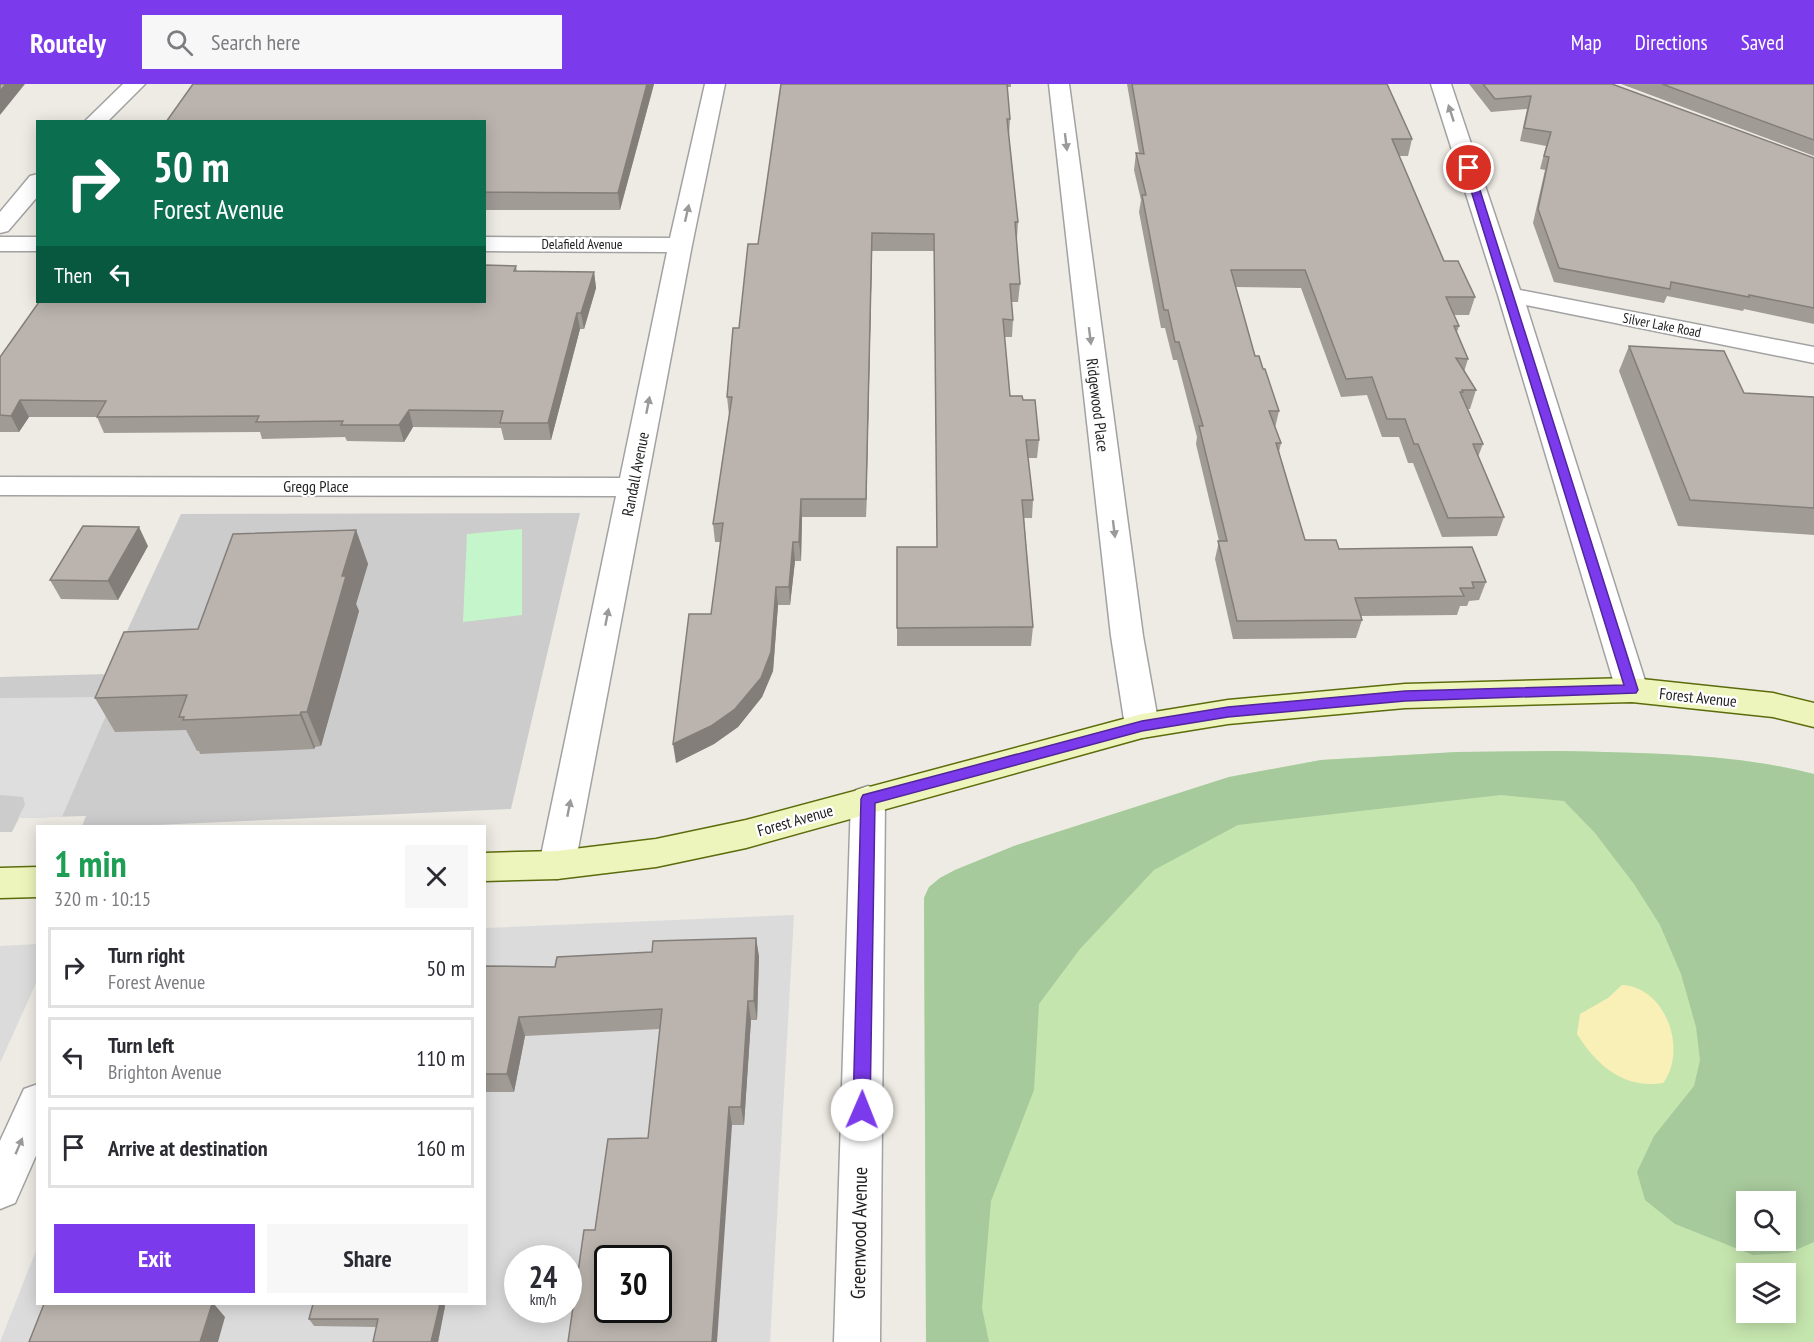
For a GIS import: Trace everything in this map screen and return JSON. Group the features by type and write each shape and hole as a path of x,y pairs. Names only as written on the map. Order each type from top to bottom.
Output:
{"main road":[{"name":"Forest Avenue","path":"486,867 557,865 656,853 746,834 1142,726 1228,712 1405,696 1632,690 1773,705 1814,715"},
{"path":"0,883 36,882"}],"street":[{"path":"96,120 135,84"},
{"name":"Randall Avenue","path":"557,865 680,244 715,84"},
{"name":"Ridgewood Place","path":"1059,84 1127,636 1142,726"},
{"path":"1441,84 1510,295 1632,690"},
{"path":"0,226 36,183"},
{"path":"0,244 36,244"},
{"name":"Delafield Avenue","path":"486,244 680,244"},
{"name":"Silver Lake Road","path":"1510,295 1814,356"},
{"name":"Gregg Place","path":"0,486 632,487"},
{"name":"Greenwood Avenue","path":"857,1342 868,799"},
{"path":"0,1189 36,1107"}],"shaded area":[{"path":"580,513 511,809 156,825 82,825 86,816 19,818 12,832 0,832 0,677 107,674 181,514"},
{"path":"114,697 62,817 18,818 25,805 23,797 0,795 0,698"},
{"path":"794,915 770,1342 0,1342 36,1251 36,1305 486,1305 486,928"},
{"path":"36,944 36,983 0,1063 0,946"}],"green space":[{"path":"522,529 522,615 463,622 467,534"},
{"path":"1457,752 1624,752 1720,758 1814,774 1814,1342 926,1342 924,898 929,887 955,870 1014,846 1229,777 1321,760"},
{"path":"1457,752 1624,752 1720,758 1814,774 1814,1242 1796,1250 1796,1191 1736,1191 1736,1248 1675,1224 1645,1200 1637,1172 1654,1136 1694,1086 1700,1060 1696,1027 1681,974 1660,925 1634,884 1595,833 1564,801 1501,795 1238,825 1154,870 1080,949 1039,1004 1034,1090 991,1201 982,1308 989,1342 926,1342 924,898 929,887 955,870 1014,846 1229,777 1321,760"},
{"path":"1743,1251 1794,1251 1789,1253 1753,1255"}],"sand":[{"path":"1622,985 1637,988 1650,997 1661,1008 1668,1022 1673,1038 1673,1054 1670,1069 1663,1083 1636,1082 1613,1073 1593,1056 1577,1034 1580,1014 1608,998"}],"building":[{"path":"193,84 647,84 618,193 486,192 486,120 167,120"},
{"path":"781,84 1007,84 1010,119 1007,119 1018,222 1015,222 1020,284 1010,284 1013,320 1003,319 1010,396 1022,396 1023,400 1035,400 1039,440 1026,440 1033,500 1022,500 1033,627 897,628 897,547 937,547 934,234 872,233 866,499 801,499 799,542 793,542 789,587 776,587 771,652 761,678 735,709 711,726 673,744 689,614 711,614 723,523 713,524 732,397 727,397 733,328 739,328 748,244 758,244"},
{"path":"1132,84 1387,84 1412,139 1392,139 1444,261 1458,261 1475,297 1446,297 1459,326 1454,326 1468,359 1456,358 1476,390 1460,392 1483,444 1473,444 1504,517 1448,518 1418,444 1414,444 1405,419 1387,419 1372,377 1346,379 1305,270 1231,270 1255,356 1259,356 1263,369 1265,369 1279,411 1269,411 1281,443 1276,443 1305,540 1336,540 1339,549 1472,547 1486,582 1472,582 1474,588 1460,588 1464,596 1355,598 1362,620 1237,621 1218,541 1227,541 1199,426 1203,426 1179,342 1175,342 1168,310 1164,310 1142,195 1146,195 1136,153 1144,154"},
{"path":"1483,84 1612,84 1814,158 1814,308 1671,282 1670,289 1559,268 1538,209 1549,157 1544,156 1551,132 1524,128 1531,96 1495,99"},
{"path":"1662,84 1814,84 1814,140"},
{"path":"486,265 516,266 514,271 594,272 581,313 577,313 548,423 500,423 503,411 409,410 399,425 341,425 343,421 256,422 259,416 97,417 106,401 20,400 11,416 0,415 0,357 38,303 486,303"},
{"path":"1629,346 1724,351 1744,393 1814,397 1814,508 1690,500"},
{"path":"83,526 139,527 108,581 50,580"},
{"path":"356,530 342,576 346,576 307,712 301,712 300,715 183,720 184,717 179,717 187,695 95,698 124,632 198,629 233,534"},
{"path":"756,938 754,1001 748,1001 741,1107 729,1107 712,1342 568,1342 571,1323 582,1323 582,1245 584,1230 595,1230 608,1139 648,1138 662,1009 519,1017 507,1074 486,1074 486,966 555,967 557,957 652,952 653,941"},
{"path":"44,1305 212,1305 200,1342 29,1342"},
{"path":"313,1305 440,1305 431,1342 373,1342 378,1319 309,1319"}],"route":[{"path":"862,1110 868,799 1142,726 1228,712 1405,696 1632,690 1469,168"}]}
